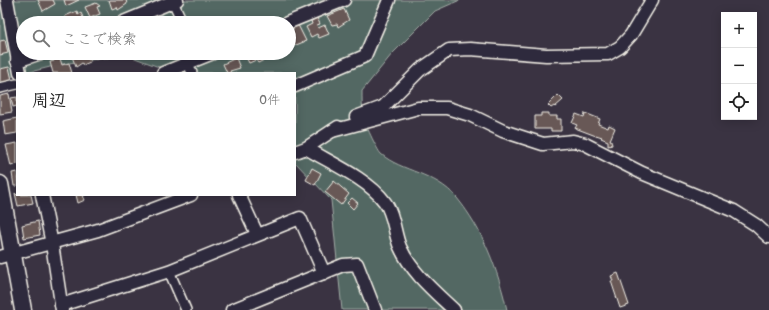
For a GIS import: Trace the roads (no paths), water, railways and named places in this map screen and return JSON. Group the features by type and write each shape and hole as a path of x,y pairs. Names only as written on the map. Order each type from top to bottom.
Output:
{"street":[{"path":"296,19 344,0"},
{"path":"296,86 365,56 388,0"},
{"path":"300,150 348,120 383,107 420,70 449,50 470,49 546,55 608,54 620,47 631,35 652,0"},
{"path":"9,1 16,54"},
{"path":"138,16 175,1 180,16"},
{"path":"20,60 17,61 20,72"},
{"path":"166,72 194,62"},
{"path":"0,88 16,84"},
{"path":"332,130 418,108 447,108 470,115 504,131 543,144 572,141 585,144 642,173 734,211 756,225 769,237"},
{"path":"300,150 362,181 376,192 385,202 400,247 410,264 454,310"},
{"path":"0,184 6,256 23,310"},
{"path":"42,196 52,244 62,308 169,270 300,218 324,273"},
{"path":"6,256 98,230 188,196"},
{"path":"239,196 257,234"},
{"path":"232,310 343,266 357,264 375,310"},
{"path":"169,270 186,310"}]}
